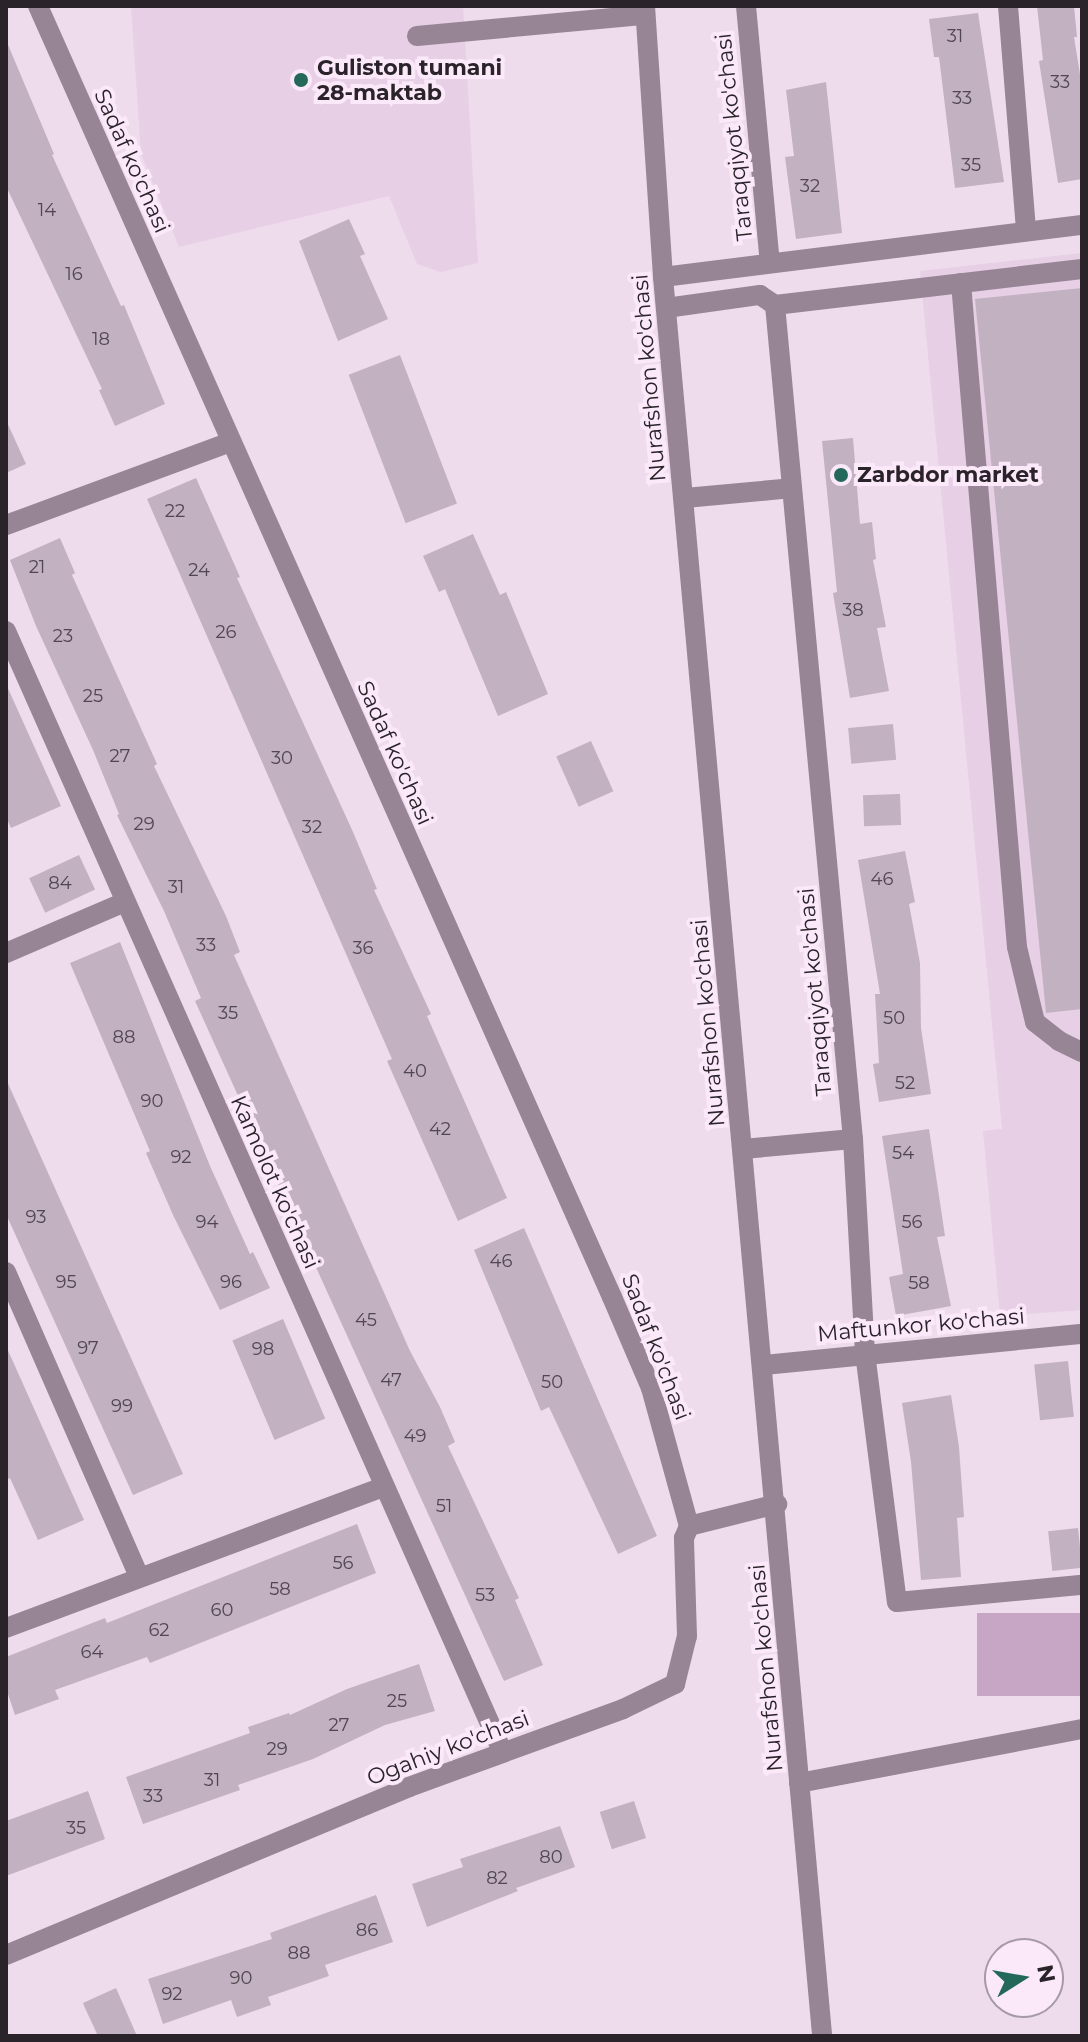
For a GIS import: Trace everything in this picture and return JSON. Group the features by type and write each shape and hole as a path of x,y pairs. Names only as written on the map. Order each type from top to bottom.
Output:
{"street":[{"name":"Sadaf ko'chasi","path":"38,6 618,1310 651,1388 689,1526"},
{"name":"Taraqqiyot ko'chasi","path":"746,6 770,263"},
{"path":"1008,6 1026,231"},
{"path":"417,36 645,10"},
{"name":"Nurafshon ko'chasi","path":"645,10 663,277 777,1504 822,2036"},
{"path":"663,277 1082,225"},
{"path":"666,308 760,295 775,305 1082,269"},
{"path":"961,283 1017,947 1035,1022 1059,1041 1082,1052"},
{"name":"Taraqqiyot ko'chasi","path":"775,305 853,1139 865,1353 897,1602 1082,1585"},
{"path":"6,525 230,442"},
{"path":"685,498 792,488"},
{"name":"Kamolot ko'chasi","path":"6,631 502,1751"},
{"path":"6,953 125,902"},
{"path":"743,1149 853,1139"},
{"path":"6,1272 139,1576"},
{"name":"Maftunkor ko'chasi","path":"764,1365 1082,1334"},
{"path":"6,1628 384,1487"},
{"path":"689,1526 777,1504"},
{"name":"Ogahiy ko'chasi","path":"6,1955 502,1751 623,1709 675,1684 687,1636 684,1538 689,1526"},
{"path":"799,1783 1082,1729"}],"shaded area":[{"name":"Guliston tumani 28-maktab","path":"131,6 463,6 478,263 441,272 417,264 389,196 179,247 141,154"},
{"path":"1082,253 1082,1310 1000,1316 983,1131 1002,1129 920,271"},
{"path":"977,1613 1082,1613 1082,1696 977,1696"}],"building":[{"path":"1037,6 1074,6 1077,37 1074,37 1082,87 1082,179 1058,183 1039,61 1043,60"},
{"path":"978,13 1004,182 955,188 939,57 934,57 929,19"},
{"path":"6,40 52,155 121,306 124,305 165,404 115,426 99,390 102,389 6,186"},
{"path":"826,82 842,233 796,239 785,157 794,156 786,90"},
{"path":"349,219 365,254 360,256 388,319 338,341 299,241"},
{"path":"1082,288 1082,1009 1046,1013 975,299"},
{"path":"400,355 457,503 406,523 349,375"},
{"path":"6,420 26,464 6,473"},
{"path":"853,438 860,524 872,522 876,559 873,560 886,627 877,628 889,691 850,698 833,593 837,592 822,441"},
{"path":"196,478 240,577 237,578 353,832 377,889 374,890 431,1014 427,1016 507,1198 458,1221 387,1061 392,1059 147,499"},
{"path":"473,534 500,595 506,592 548,694 498,716 445,589 439,592 423,556"},
{"path":"60,538 75,573 72,575 157,764 154,766 226,916 240,952 234,955 410,1351 440,1407 455,1442 448,1446 519,1598 515,1600 543,1665 504,1681 195,1001 201,998 164,911 117,815 93,750 36,626 10,560"},
{"path":"6,684 61,806 11,828 6,817"},
{"path":"893,724 896,760 851,764 848,728"},
{"path":"591,741 613,791 579,807 556,756"},
{"path":"900,794 901,825 864,826 863,795"},
{"path":"905,851 915,902 909,904 920,963 921,1028 931,1094 879,1102 873,1064 879,1063 875,994 880,994 858,860"},
{"path":"79,855 95,889 45,913 29,878"},
{"path":"120,942 210,1166 250,1254 253,1252 270,1288 220,1310 146,1153 150,1151 70,963"},
{"path":"6,1079 183,1474 133,1495 6,1214"},
{"path":"929,1129 945,1236 937,1237 951,1306 896,1316 889,1277 903,1274 882,1136"},
{"path":"524,1228 657,1536 618,1554 549,1407 541,1411 474,1250"},
{"path":"283,1319 325,1418 275,1440 232,1340"},
{"path":"6,1346 84,1520 38,1540 10,1478 6,1480"},
{"path":"1068,1361 1074,1417 1040,1420 1034,1365"},
{"path":"951,1395 959,1447 964,1517 957,1518 961,1577 921,1580 911,1462 902,1403"},
{"path":"357,1524 376,1573 150,1663 147,1657 55,1690 59,1699 15,1715 6,1688 6,1657 105,1618 107,1623"},
{"path":"1078,1528 1082,1568 1052,1571 1048,1531"},
{"path":"419,1664 435,1711 385,1725 313,1759 238,1785 240,1790 143,1824 126,1777 250,1733 248,1727 290,1715 347,1689"},
{"path":"88,1791 105,1839 6,1876 6,1821"},
{"path":"634,1801 646,1838 612,1849 600,1812"},
{"path":"560,1826 575,1867 516,1888 518,1891 427,1927 412,1884 463,1867 460,1859"},
{"path":"376,1895 393,1942 325,1965 329,1976 268,1997 271,2005 237,2017 231,2000 163,2024 148,1979 272,1939 270,1933"},
{"path":"116,1988 137,2036 98,2036 85,2008 83,2003"}],"place":[{"name":"Guliston tumani 28-maktab","path":"301,80"},
{"name":"Zarbdor market","path":"841,475"}]}
